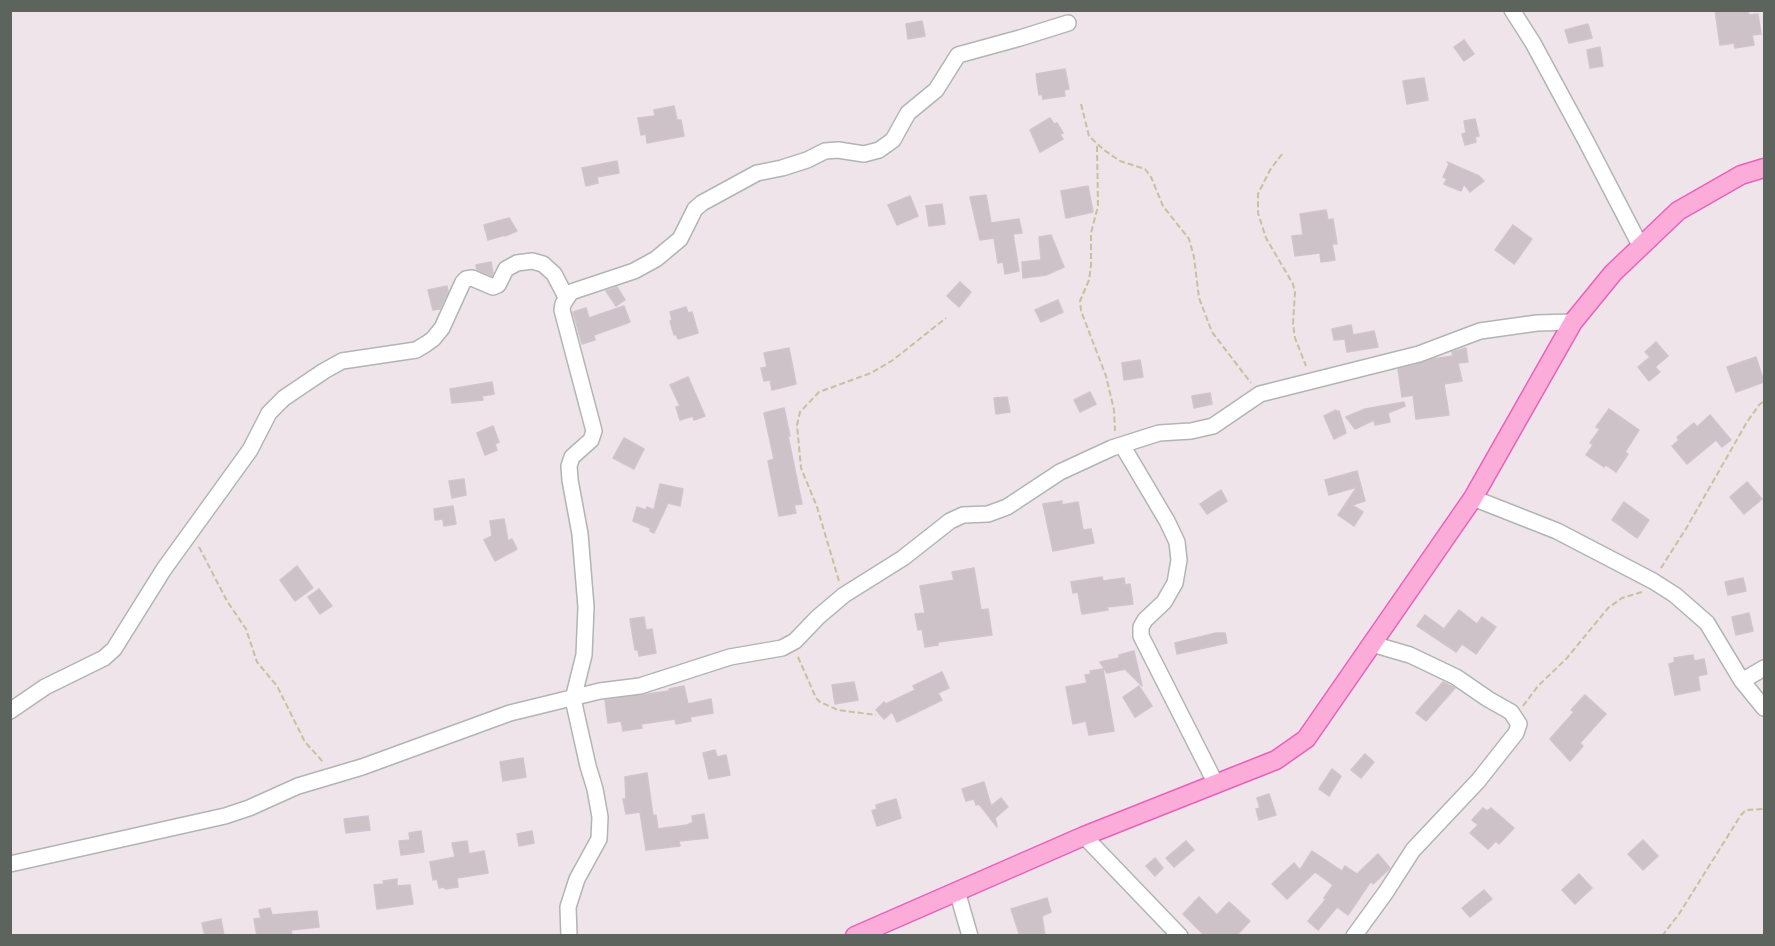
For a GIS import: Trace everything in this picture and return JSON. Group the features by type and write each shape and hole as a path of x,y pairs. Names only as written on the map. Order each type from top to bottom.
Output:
{"main road":[{"path":"855,936 1084,836 1276,760 1306,739 1473,498 1573,322 1613,273 1678,211 1741,175 1764,168"}],"street":[{"path":"1512,10 1533,43 1641,247"},
{"path":"569,936 568,908 577,879 599,839 600,817 573,699 584,655 586,607 580,534 569,466 572,457 591,440 594,431 562,310 566,297 571,292 634,271 656,259 680,238 695,209 757,172 782,168 825,151 838,150 864,154 879,150 893,140 909,113 936,90 958,55 1068,23"},
{"path":"10,711 45,687 104,658 114,649 164,569 250,450 269,412 284,398 342,361 416,350 426,344 441,328 466,279 472,278 493,287 498,285 506,269 517,263 532,261 543,264 554,274 566,297"},
{"path":"10,864 225,816 298,786 421,747 510,713 600,691 640,686 730,657 789,645 844,596 903,558 950,521 963,514 988,514 1007,507 1060,472 1117,446 1159,433 1191,431 1213,426 1260,394 1419,354 1480,331 1537,323 1573,322"},
{"path":"1117,446 1167,521 1177,542 1179,560 1175,583 1164,602 1145,620 1141,627 1141,636 1216,784"},
{"path":"1473,498 1557,531 1657,583 1683,601 1707,623 1742,681 1764,708"},
{"path":"1354,936 1413,850 1478,782 1516,733 1519,724 1511,712 1456,677 1410,655 1372,644"},
{"path":"1742,681 1764,668"},
{"path":"1084,836 1180,936"},
{"path":"957,891 970,936"}],"path":[{"path":"1081,104 1089,136 1120,161 1145,169 1151,177 1163,206 1189,239 1194,257 1199,298 1212,332 1260,394"},
{"path":"1097,143 1098,206 1091,232 1089,280 1080,302 1081,311 1106,376 1114,410 1117,446"},
{"path":"1282,154 1270,170 1258,194 1257,213 1266,238 1293,284 1295,338 1312,380"},
{"path":"844,596 817,507 801,468 796,425 800,412 819,392 871,374 893,360 946,318"},
{"path":"1518,720 1521,709 1533,692 1567,658 1608,608 1622,598 1657,583 1747,422 1764,401"},
{"path":"191,531 227,601 246,630 257,662 277,686 305,742 336,774"},
{"path":"789,645 820,702 838,710 876,716"},
{"path":"1662,936 1679,914 1741,815 1746,810 1764,809"}],"building":[{"path":"1715,10 1748,10 1749,15 1758,14 1761,34 1752,35 1754,45 1735,48 1734,43 1720,45"},
{"path":"922,21 925,36 908,39 906,24"},
{"path":"1588,24 1592,38 1569,43 1565,30"},
{"path":"1464,40 1474,54 1464,61 1454,47"},
{"path":"1600,47 1603,66 1590,68 1587,50"},
{"path":"1065,69 1069,89 1064,90 1065,96 1043,99 1042,94 1039,95 1036,74"},
{"path":"1424,78 1428,100 1407,104 1403,81"},
{"path":"674,106 677,120 681,120 684,136 647,143 646,134 641,135 638,118 655,116 654,110"},
{"path":"1050,118 1054,124 1057,123 1063,133 1060,134 1063,139 1040,152 1030,130"},
{"path":"1475,119 1479,136 1475,137 1476,142 1465,145 1462,134 1466,133 1464,121"},
{"path":"617,161 619,173 597,177 598,183 586,186 582,168"},
{"path":"1447,162 1479,176 1484,181 1470,192 1464,184 1461,191 1444,184 1447,179 1443,177 1449,164"},
{"path":"1088,186 1093,212 1066,218 1061,191"},
{"path":"986,195 991,223 1019,219 1022,233 1013,234 1019,271 1005,274 1003,262 998,263 994,238 980,240 970,197"},
{"path":"910,196 918,216 897,225 888,205"},
{"path":"942,204 945,224 929,226 926,206"},
{"path":"1326,210 1328,220 1333,219 1337,244 1332,244 1335,260 1321,262 1320,253 1295,256 1292,236 1303,235 1300,214"},
{"path":"509,218 517,231 488,240 484,225"},
{"path":"1513,225 1532,239 1514,264 1495,250"},
{"path":"1051,235 1064,267 1046,275 1023,278 1022,262 1041,260 1039,237"},
{"path":"491,262 492,276 477,270 476,265"},
{"path":"960,282 971,292 959,307 947,296"},
{"path":"447,286 448,292 440,309 433,310 428,290"},
{"path":"617,287 625,300 616,306 606,291"},
{"path":"1058,300 1063,312 1041,322 1035,310"},
{"path":"624,306 630,322 594,335 595,340 582,344 573,312 586,308 589,318"},
{"path":"686,307 688,313 692,312 698,333 678,339 676,334 674,335 670,312"},
{"path":"1351,325 1353,335 1374,331 1378,347 1347,352 1345,339 1334,340 1332,329"},
{"path":"1656,342 1668,356 1655,367 1660,372 1649,381 1638,367 1650,357 1645,352"},
{"path":"789,348 796,384 772,390 770,380 764,381 761,368 767,367 764,353"},
{"path":"1466,348 1468,362 1458,363 1462,381 1444,384 1449,415 1416,419 1413,395 1402,397 1398,369 1432,359 1453,356 1452,352"},
{"path":"1756,357 1764,382 1736,392 1727,367"},
{"path":"1140,360 1143,377 1124,380 1122,363"},
{"path":"688,377 705,416 694,420 693,416 680,420 676,407 680,406 670,385"},
{"path":"492,382 494,394 482,396 483,400 452,403 450,389"},
{"path":"1090,392 1096,404 1080,412 1074,400"},
{"path":"1210,393 1212,404 1194,408 1192,396"},
{"path":"1007,397 1010,412 996,414 994,398"},
{"path":"1404,402 1405,406 1388,413 1390,422 1375,425 1374,420 1355,429 1346,417 1365,409"},
{"path":"784,408 802,504 794,505 796,513 779,516 768,461 774,459 764,413"},
{"path":"1609,409 1639,430 1625,452 1628,454 1616,472 1586,455 1593,445 1590,443 1600,429 1596,427"},
{"path":"1336,410 1339,411 1346,433 1334,439 1324,416"},
{"path":"1710,415 1731,440 1722,447 1716,440 1687,464 1672,446 1679,440 1677,437 1694,423 1697,427"},
{"path":"493,426 499,442 495,444 497,450 485,455 477,433"},
{"path":"624,438 644,449 634,469 613,458"},
{"path":"1357,471 1365,501 1352,505 1363,512 1354,526 1338,515 1357,487 1329,495 1325,480"},
{"path":"464,479 466,495 452,498 449,481"},
{"path":"1747,482 1762,499 1744,514 1730,497"},
{"path":"660,484 683,489 680,506 668,503 654,533 650,531 650,528 633,521 637,507 654,510"},
{"path":"1221,490 1227,501 1207,514 1200,504"},
{"path":"1062,501 1062,505 1078,502 1083,530 1091,529 1094,543 1053,551 1043,504"},
{"path":"1624,502 1649,520 1637,538 1612,520"},
{"path":"453,506 456,524 444,526 443,519 435,520 434,509"},
{"path":"504,519 508,541 512,539 517,549 495,561 484,540 492,536 490,521"},
{"path":"297,566 313,588 295,601 280,580"},
{"path":"974,568 981,610 988,609 992,635 938,642 938,645 925,647 922,629 918,630 915,614 925,613 920,586 954,580 952,572"},
{"path":"1102,577 1103,581 1124,578 1125,585 1130,584 1133,604 1107,607 1108,610 1082,614 1078,592 1073,593 1071,582"},
{"path":"1743,578 1746,591 1728,595 1725,582"},
{"path":"319,589 332,606 320,614 308,597"},
{"path":"1459,610 1477,624 1482,617 1496,627 1476,654 1462,644 1456,652 1417,626 1425,615 1444,629"},
{"path":"1749,613 1753,631 1736,635 1732,617"},
{"path":"644,617 646,630 652,629 656,653 639,656 638,650 635,650 630,619"},
{"path":"1225,633 1227,643 1177,654 1175,643"},
{"path":"1134,651 1142,686 1125,669 1107,673 1100,662 1119,658 1119,655"},
{"path":"1693,655 1694,661 1704,659 1707,674 1698,676 1700,690 1675,695 1669,664 1675,662 1674,658"},
{"path":"1103,669 1114,731 1089,735 1086,721 1073,724 1066,687 1087,683 1085,675 1091,674 1090,671"},
{"path":"942,672 949,688 938,693 942,700 897,722 892,712 884,719 876,710 884,702 886,704 915,690 913,686"},
{"path":"854,682 858,700 835,704 832,685"},
{"path":"1443,682 1455,688 1426,721 1416,713"},
{"path":"684,686 688,704 711,699 713,713 690,717 691,721 676,724 675,719 641,724 642,728 623,731 621,721 608,723 605,700 669,691 669,689"},
{"path":"1139,686 1152,706 1135,717 1123,697"},
{"path":"1585,695 1606,714 1580,743 1583,746 1570,761 1550,739 1574,712 1571,710"},
{"path":"715,750 717,757 726,755 730,775 709,779 703,753"},
{"path":"1365,754 1374,762 1361,778 1351,770"},
{"path":"523,758 526,777 503,781 500,762"},
{"path":"1332,769 1341,776 1329,796 1319,789"},
{"path":"647,773 653,816 656,815 658,829 687,825 693,822 692,816 704,814 708,838 679,841 680,846 646,850 640,812 626,814 623,799 626,799 625,777"},
{"path":"984,782 991,806 1001,798 1008,807 995,818 997,827 979,804 976,805 974,799 966,801 962,789"},
{"path":"1269,794 1276,815 1259,820 1256,809 1260,808 1257,798"},
{"path":"896,799 901,818 877,826 872,811 877,809 876,805"},
{"path":"1483,808 1487,811 1491,808 1514,828 1499,844 1496,841 1488,849 1470,833 1478,825 1472,820"},
{"path":"368,816 370,830 346,833 344,819"},
{"path":"421,831 424,852 401,855 399,841 410,840 409,833"},
{"path":"532,831 534,843 519,846 517,834"},
{"path":"1643,840 1658,856 1643,870 1628,854"},
{"path":"467,841 469,854 484,851 488,873 457,878 458,887 439,888 437,879 433,880 430,862 455,857 452,843"},
{"path":"1186,841 1194,850 1174,867 1166,858"},
{"path":"1312,851 1342,871 1345,866 1357,874 1378,854 1390,868 1373,884 1371,881 1348,915 1337,907 1318,930 1308,921 1326,899 1324,898 1333,885 1315,872 1287,899 1272,884 1294,863 1300,870"},
{"path":"1155,858 1163,868 1155,876 1146,866"},
{"path":"1579,874 1592,888 1575,904 1562,890"},
{"path":"397,879 397,886 410,885 413,904 377,909 374,885"},
{"path":"1484,890 1492,899 1470,917 1462,908"},
{"path":"1199,897 1217,915 1229,902 1250,921 1236,936 1205,936 1183,914"},
{"path":"1047,898 1051,912 1042,916 1045,936 1020,936 1011,909"},
{"path":"270,908 272,915 317,911 319,927 291,930 292,936 257,936 254,919 261,918 259,910"},
{"path":"221,919 224,936 205,936 202,923"}]}
